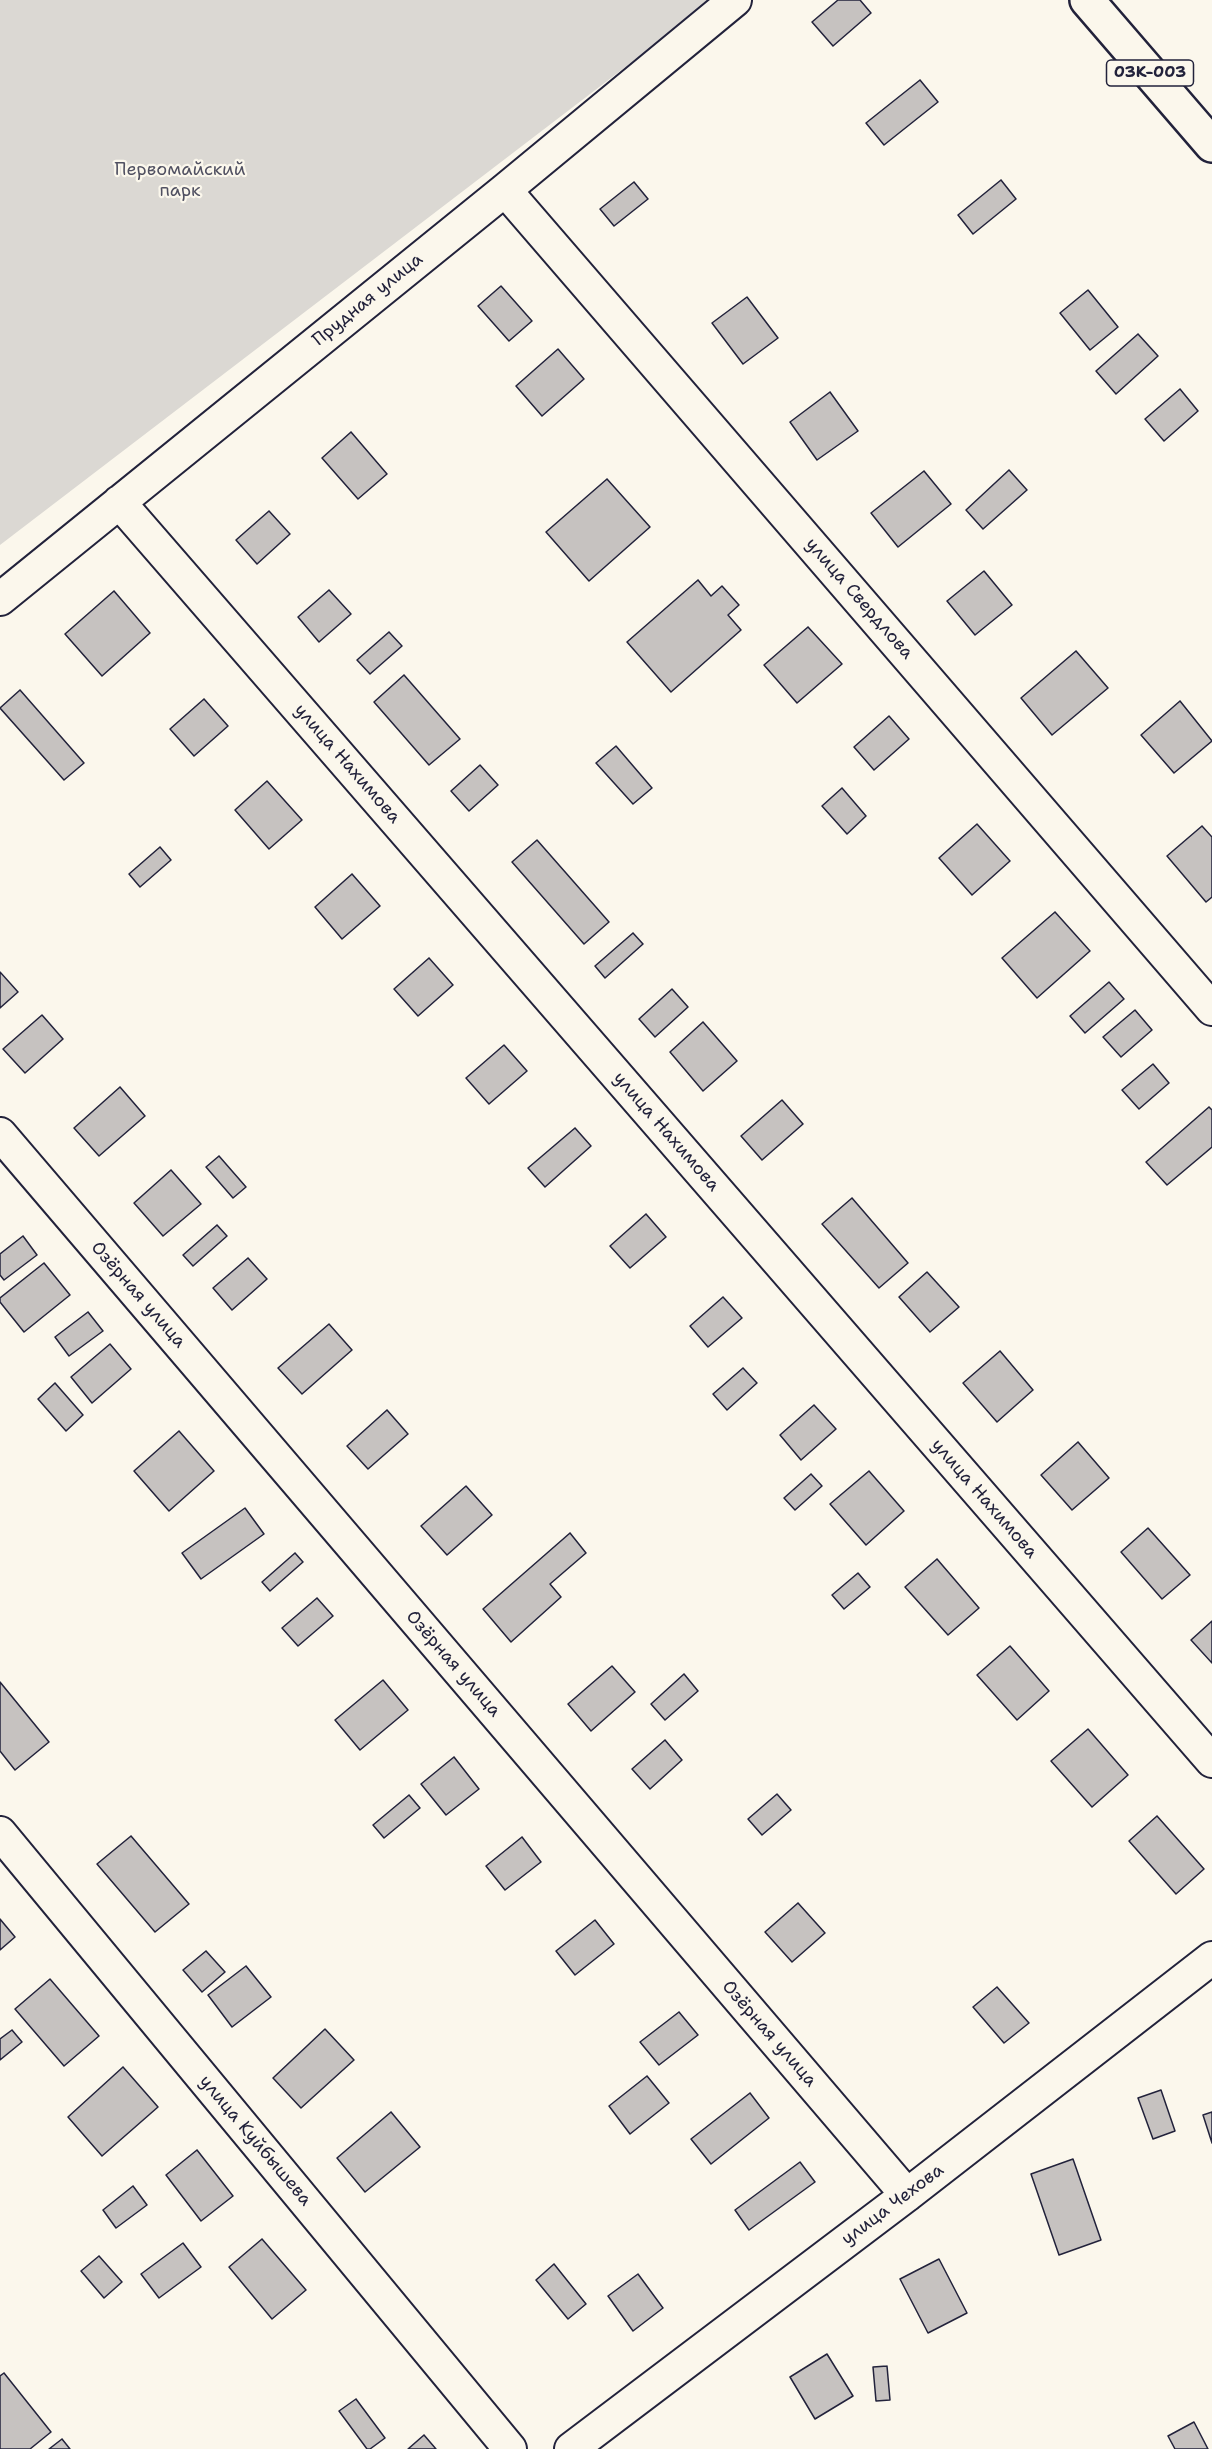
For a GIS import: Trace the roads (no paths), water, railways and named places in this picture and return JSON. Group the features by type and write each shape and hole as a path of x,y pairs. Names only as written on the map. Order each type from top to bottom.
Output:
{"main road":[{"name":"03К-003","path":"1087,0 1212,145"}],"street":[{"name":"Прудная улица","path":"0,599 505,190 735,0"},
{"name":"улица Свердлова","path":"505,190 1212,1009"},
{"name":"улица Нахимова","path":"119,502 1212,1761"},
{"name":"Озёрная улица","path":"0,1134 907,2195"},
{"name":"улица Куйбышева","path":"0,1833 510,2449"},
{"name":"улица Чехова","path":"571,2449 907,2195 1212,1958"}],"park label":[{"name":"Первомайский парк","path":"180,180"}]}
